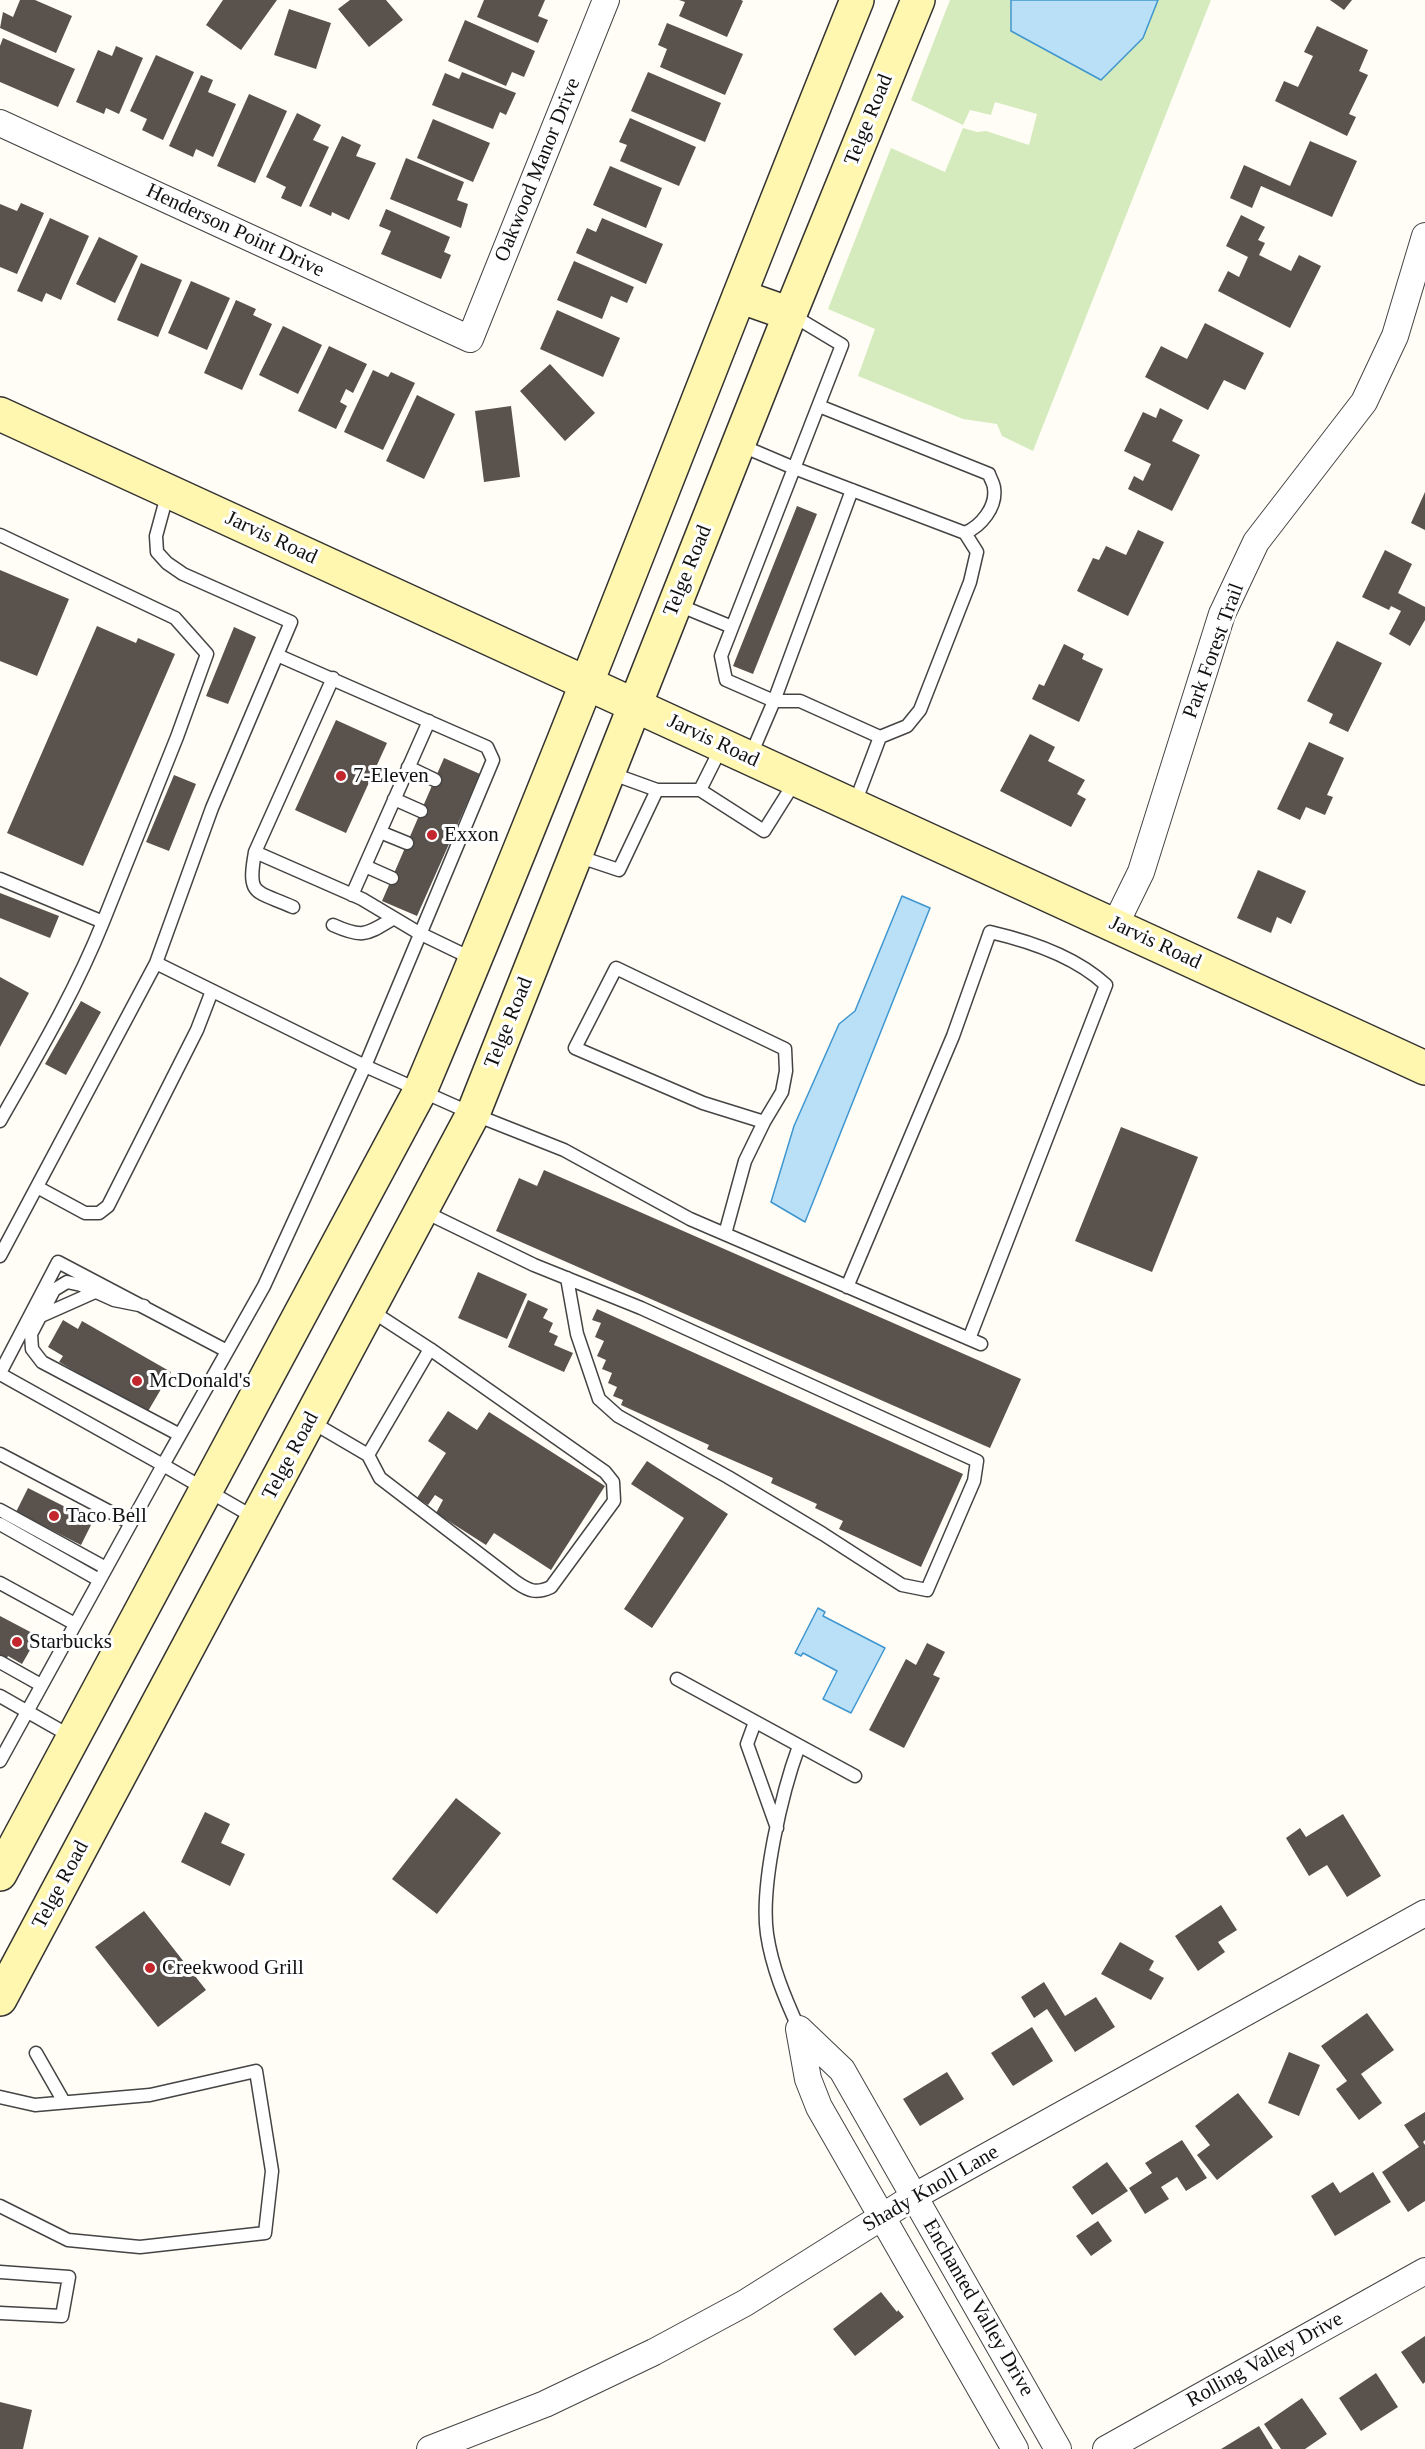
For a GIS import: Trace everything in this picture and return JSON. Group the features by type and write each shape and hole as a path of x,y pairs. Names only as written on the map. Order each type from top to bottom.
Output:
{"main road":[{"path":"0,1874 420,1091 476,960 587,683 857,0"},
{"name":"Telge Road","path":"0,1999 473,1114 738,444 918,0"},
{"path":"739,296 790,314"},
{"name":"Jarvis Road","path":"0,414 1425,1068"}],"street":[{"name":"Oakwood Manor Drive","path":"470,339 606,0"},
{"name":"Henderson Point Drive","path":"0,123 470,339"},
{"name":"Park Forest Trail","path":"1115,925 1141,872 1222,614 1256,542 1364,402 1395,336 1425,236"},
{"name":"Shady Knoll Lane","path":"430,2449 545,2404 654,2352 745,2303 915,2196 1425,1913"},
{"name":"Enchanted Valley Drive","path":"799,2029 842,2070 1058,2449"},
{"name":"Enchanted Valley Drive","path":"799,2029 808,2079 819,2107 1015,2449"},
{"name":"Rolling Valley Drive","path":"1106,2449 1425,2271"}],"lane":[{"path":"738,444 794,468 965,532 977,552 975,566 920,710 907,726 880,737 800,701 774,701 726,680 721,656 794,468 819,406 842,345 790,314"},
{"path":"819,406 989,474 995,490 988,514 973,529 965,532"},
{"path":"700,790 736,751 774,701 852,490"},
{"path":"0,1256 156,963 212,808 291,622 183,574 167,563 157,552 156,536 168,491"},
{"path":"0,535 176,618 207,654 177,737 88,959 51,1032 0,1121"},
{"path":"675,604 732,627"},
{"path":"0,1761 264,1286 365,1066 419,933 431,895 473,797 493,760 487,747 277,655"},
{"path":"293,907 256,890 250,880 255,852 333,678"},
{"path":"352,895 429,721"},
{"path":"854,806 880,737"},
{"path":"408,767 435,780"},
{"path":"608,772 657,790 700,790 764,831 796,779"},
{"path":"575,856 619,870 657,790"},
{"path":"394,799 421,811"},
{"path":"380,832 407,843"},
{"path":"255,852 352,895 419,933 476,960"},
{"path":"365,866 392,878"},
{"path":"0,879 103,922"},
{"path":"333,925 349,932 367,934 394,918"},
{"path":"156,963 365,1066 473,1114 564,1150 671,1209 725,1234 847,1287 975,1341 1106,985 1088,971 1028,941 990,932 953,1036 847,1287"},
{"path":"725,1234 746,1161 764,1122 782,1092 786,1071 785,1049 616,968 575,1048 703,1102 764,1122"},
{"path":"36,1187 85,1213 99,1213 108,1206 197,1030 212,991"},
{"path":"422,1210 513,1255 652,1313 977,1461 974,1481 927,1590 902,1585 738,1482 618,1416 599,1399 577,1334 567,1278"},
{"path":"227,1351 58,1262 0,1374 257,1519"},
{"path":"144,1306 114,1300 81,1285 67,1282 54,1290 31,1334 33,1349 42,1362 180,1435"},
{"path":"41,1316 95,1292"},
{"path":"310,1421 368,1455 380,1478 531,1592 541,1592 551,1587 614,1501 613,1482 605,1472 369,1309"},
{"path":"368,1455 430,1349"},
{"path":"0,1454 131,1523"},
{"path":"0,1510 106,1568"},
{"path":"0,1524 99,1580"},
{"path":"0,1583 75,1624"},
{"path":"0,1662 41,1685"},
{"path":"677,1679 855,1776"},
{"path":"0,1696 74,1738"},
{"path":"755,1722 747,1744 777,1829"},
{"path":"799,1746 788,1776 768,1879 766,1932 775,1974 799,2029"},
{"path":"36,2053 64,2102"},
{"path":"0,2097 35,2105 150,2095 256,2071 272,2171 265,2233 140,2247 68,2240 0,2206"},
{"path":"0,2272 69,2277 62,2316 0,2313"}],"green space":[{"path":"950,0 1211,0 1033,451 1002,436 997,424 963,419 858,376 875,329 828,309 891,148 945,172 963,128 977,132 986,131 1029,145 1037,114 995,102 991,115 970,110 963,125 911,100"}],"water":[{"path":"1011,0 1158,0 1143,38 1101,80 1011,31"},
{"path":"902,896 930,908 805,1222 771,1202 794,1126 839,1024 855,1011"},
{"path":"818,1608 825,1612 823,1616 885,1648 851,1713 823,1699 837,1671 803,1653 801,1656 795,1653"}],"building":[{"path":"20,0 35,0 72,16 56,53 0,28 3,12 13,17"},
{"path":"223,0 277,0 241,50 206,25"},
{"path":"350,0 386,0 403,20 369,47 338,9"},
{"path":"484,0 545,0 538,16 548,20 538,43 477,17"},
{"path":"679,0 743,1 727,37 679,16 685,2"},
{"path":"1330,0 1352,0 1344,10"},
{"path":"289,9 331,23 316,69 274,55"},
{"path":"465,20 535,51 524,77 512,72 506,86 448,61"},
{"path":"667,23 743,54 725,95 660,67 667,49 658,45"},
{"path":"1317,26 1368,50 1359,71 1368,75 1349,114 1356,117 1347,136 1275,101 1284,81 1298,87 1313,56 1304,52"},
{"path":"3,38 75,69 58,107 0,82 0,46"},
{"path":"116,46 143,58 119,114 106,108 104,114 76,102 98,50 112,56"},
{"path":"156,55 194,72 163,140 142,130 147,119 130,111"},
{"path":"462,72 516,93 506,115 500,112 493,129 432,105 445,73 459,79"},
{"path":"648,72 721,103 705,142 631,111"},
{"path":"201,75 213,80 208,92 236,104 213,157 196,149 193,157 169,146"},
{"path":"249,94 287,111 255,183 217,166"},
{"path":"297,113 321,125 313,140 329,147 301,207 281,198 286,187 266,177"},
{"path":"630,118 696,147 679,186 620,161 627,145 619,142"},
{"path":"433,119 490,143 473,182 417,158"},
{"path":"342,136 361,145 356,156 376,163 349,220 332,212 331,216 309,206"},
{"path":"1310,141 1357,161 1332,217 1261,186 1252,208 1230,198 1244,165 1290,186"},
{"path":"406,158 464,182 457,200 468,204 461,228 390,199"},
{"path":"610,166 662,188 646,228 593,205"},
{"path":"21,203 44,213 17,274 0,267 0,204 17,211"},
{"path":"386,209 450,237 444,252 451,255 441,279 381,254 391,231 379,226"},
{"path":"1241,215 1265,227 1258,240 1265,243 1259,255 1291,271 1299,255 1321,266 1290,328 1218,291 1228,271 1239,277 1248,257 1226,246"},
{"path":"50,218 89,236 61,300 46,293 42,302 17,291"},
{"path":"602,218 663,244 646,284 576,253 587,228 596,232"},
{"path":"99,237 138,256 115,303 76,284"},
{"path":"574,261 634,287 627,303 611,296 602,319 557,300"},
{"path":"141,263 182,280 158,337 117,320"},
{"path":"191,281 230,298 207,350 168,333"},
{"path":"236,300 256,309 253,315 272,324 242,390 204,373"},
{"path":"557,310 620,338 603,377 540,349"},
{"path":"1205,323 1264,353 1245,390 1224,380 1208,410 1145,377 1161,346 1187,359"},
{"path":"283,326 322,345 298,394 259,375"},
{"path":"329,346 367,364 353,393 346,389 340,402 347,406 336,429 298,411"},
{"path":"550,364 595,413 565,441 520,391"},
{"path":"373,370 388,377 391,372 415,383 383,450 344,432"},
{"path":"417,395 455,414 424,479 386,461"},
{"path":"511,406 520,477 484,482 475,411"},
{"path":"1160,408 1183,420 1172,441 1200,455 1172,511 1128,489 1134,476 1143,481 1151,464 1124,451 1143,412 1156,418"},
{"path":"1425,492 1425,530 1411,523"},
{"path":"797,506 817,514 753,674 733,666"},
{"path":"1138,530 1164,542 1128,616 1077,591 1093,558 1099,560 1106,546 1126,555"},
{"path":"1385,550 1412,564 1398,593 1425,607 1425,620 1410,646 1389,634 1401,611 1391,606 1389,610 1362,597"},
{"path":"0,570 69,599 37,676 0,661"},
{"path":"97,626 136,643 138,638 175,654 83,866 7,833"},
{"path":"234,627 256,637 228,704 206,696"},
{"path":"1337,641 1382,663 1348,732 1329,723 1333,714 1307,701"},
{"path":"1064,644 1084,654 1082,659 1103,669 1079,722 1032,699 1039,684 1044,686"},
{"name":"7-Eleven","path":"336,720 387,743 346,833 295,810"},
{"path":"1030,734 1055,747 1048,761 1085,780 1077,794 1086,799 1071,827 1000,791"},
{"path":"1309,742 1344,758 1327,795 1333,797 1325,815 1306,807 1300,820 1277,809"},
{"name":"Exxon","path":"444,758 480,774 417,916 382,901"},
{"path":"174,775 196,784 169,851 146,842"},
{"path":"1258,870 1306,891 1291,924 1277,917 1271,933 1237,918"},
{"path":"0,893 59,916 50,938 0,918"},
{"path":"0,977 29,993 0,1047"},
{"path":"81,1001 101,1012 66,1075 45,1064"},
{"path":"1121,1127 1198,1157 1152,1272 1075,1241"},
{"path":"544,1170 1021,1379 990,1448 496,1231 519,1178 537,1186"},
{"path":"478,1272 527,1294 507,1339 458,1318"},
{"path":"528,1300 548,1309 543,1318 553,1323 549,1332 558,1336 554,1345 573,1353 564,1372 508,1347"},
{"path":"597,1309 963,1474 921,1567 839,1529 843,1521 815,1508 817,1504 771,1483 773,1478 707,1449 709,1445 621,1405 623,1400 613,1396 617,1387 608,1383 612,1373 602,1369 606,1360 597,1356 604,1341 595,1337 601,1323 592,1320"},
{"path":"63,1320 78,1329 82,1321 171,1372 147,1413 59,1362 63,1356 48,1347"},
{"path":"448,1411 477,1430 489,1412 605,1486 551,1570 494,1533 486,1545 436,1513 443,1500 435,1495 428,1505 417,1498 446,1453 428,1441"},
{"path":"647,1461 728,1514 652,1628 624,1609 684,1518 631,1484"},
{"name":"Taco Bell","path":"28,1488 93,1521 81,1545 16,1512"},
{"name":"Starbucks","path":"0,1616 38,1636 22,1664 8,1656 6,1660 0,1657"},
{"path":"927,1643 945,1652 933,1675 940,1678 904,1748 869,1730 906,1659 916,1665"},
{"path":"456,1798 501,1833 437,1914 392,1879"},
{"path":"205,1812 230,1824 221,1843 245,1854 230,1886 181,1862"},
{"path":"1343,1814 1381,1876 1347,1897 1327,1865 1309,1876 1286,1838 1300,1828 1306,1837"},
{"path":"1221,1905 1237,1930 1218,1942 1225,1952 1198,1971 1175,1936"},
{"name":"Creekwood Grill","path":"144,1911 206,1990 158,2027 95,1947"},
{"path":"1120,1942 1154,1961 1149,1970 1164,1978 1151,2000 1101,1974"},
{"path":"1044,1982 1065,2016 1096,1997 1115,2027 1075,2052 1047,2009 1034,2018 1021,1997"},
{"path":"1367,2013 1394,2050 1361,2074 1382,2103 1359,2120 1336,2089 1347,2081 1321,2046"},
{"path":"1032,2027 1053,2061 1013,2086 991,2053"},
{"path":"1289,2052 1320,2065 1299,2116 1268,2103"},
{"path":"947,2072 964,2099 920,2126 903,2099"},
{"path":"1238,2093 1273,2137 1217,2180 1197,2155 1210,2145 1195,2126"},
{"path":"1425,2112 1425,2140 1423,2142 1425,2145 1425,2201 1408,2212 1382,2172 1419,2147 1404,2125"},
{"path":"1182,2140 1207,2178 1186,2191 1177,2177 1161,2187 1169,2199 1145,2214 1129,2188 1152,2173 1145,2163"},
{"path":"1107,2162 1128,2191 1092,2215 1072,2187"},
{"path":"1373,2172 1391,2202 1335,2236 1311,2196 1333,2182 1340,2193"},
{"path":"1098,2221 1112,2241 1091,2256 1076,2236"},
{"path":"881,2292 904,2317 855,2356 833,2329"},
{"path":"1425,2336 1425,2382 1423,2384 1401,2352"},
{"path":"1376,2373 1398,2407 1361,2431 1339,2398"},
{"path":"1302,2398 1327,2434 1305,2449 1281,2449 1264,2424"},
{"path":"0,2402 32,2410 23,2449 0,2449"},
{"path":"1259,2426 1273,2449 1221,2449"}],"place":[{"name":"7-Eleven","path":"341,776"},
{"name":"Exxon","path":"432,835"},
{"name":"McDonald's","path":"137,1381"},
{"name":"Taco Bell","path":"54,1516"},
{"name":"Starbucks","path":"17,1642"},
{"name":"Creekwood Grill","path":"150,1968"}]}
